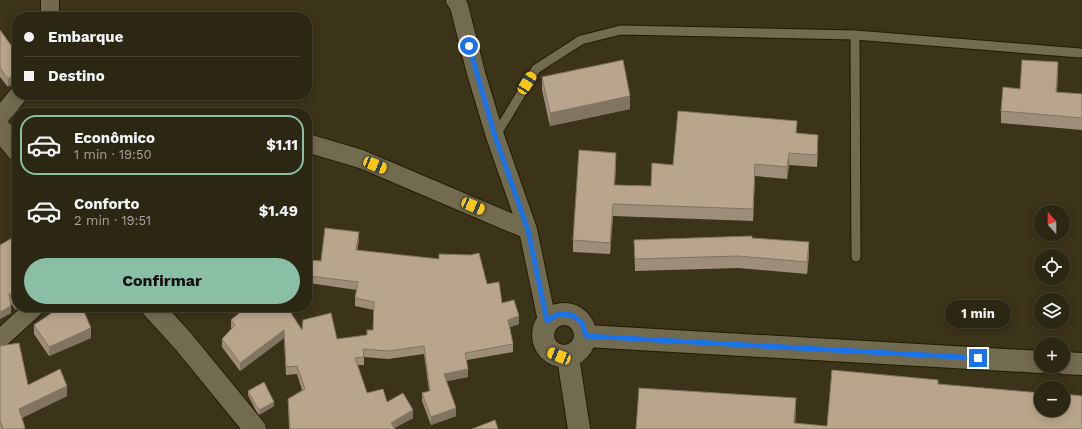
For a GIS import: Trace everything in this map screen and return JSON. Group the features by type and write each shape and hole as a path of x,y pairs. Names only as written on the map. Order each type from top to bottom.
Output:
{"street":[{"path":"50,0 50,12"},
{"path":"458,2 476,73 495,136 528,230 547,321"},
{"path":"0,117 14,100"},
{"path":"0,129 12,144"},
{"path":"312,144 361,159 528,230"},
{"path":"0,339 30,312"},
{"path":"157,312 183,341 254,429"},
{"path":"558,314 572,315 582,323 586,336 585,343 581,349 575,354 568,356 559,356 551,353 545,347 542,338 543,329 547,321 558,314"},
{"path":"586,336 1034,362"},
{"path":"568,356 579,429"},
{"path":"1070,363 1082,364"}],"lane":[{"path":"495,136 536,69 581,40 622,30 856,35 1080,53"},
{"path":"856,35 856,257"}],"building":[{"path":"0,30 12,47 12,76 8,79 0,68"},
{"path":"623,60 630,96 550,113 542,77"},
{"path":"1022,60 1058,62 1056,92 1082,94 1082,118 1001,111 1003,87 1020,89"},
{"path":"678,111 797,121 796,133 818,135 817,155 789,153 787,167 755,164 753,209 613,204 610,243 573,240 579,150 616,153 614,185 651,186 652,163 673,165"},
{"path":"325,228 359,232 356,250 439,259 439,254 471,255 479,253 487,284 499,282 502,303 514,300 519,316 508,320 513,344 465,353 468,369 444,374 456,408 431,417 422,393 430,391 424,346 388,351 363,349 364,357 355,358 367,393 383,389 387,402 403,393 413,410 391,423 395,429 290,429 288,399 305,389 297,366 286,367 284,330 240,363 222,339 235,325 231,320 241,312 290,312 302,330 303,320 331,313 337,339 367,335 367,330 373,330 374,302 355,298 358,282 312,276 312,260 321,261"},
{"path":"752,236 752,238 809,242 807,262 738,256 635,259 634,240"},
{"path":"12,238 12,298 9,293 11,306 0,312 0,245"},
{"path":"53,312 84,312 91,328 49,347 34,325"},
{"path":"19,343 28,385 60,369 67,386 19,409 25,428 3,429 0,420 0,346"},
{"path":"832,370 938,380 938,384 1034,392 1034,417 1070,417 1070,395 1082,396 1082,429 636,429 639,388 796,398 794,423 827,426"},
{"path":"264,382 274,402 259,410 248,391"},
{"path":"495,420 498,429 472,429"}],"route":[{"path":"469,46 495,136 528,230 547,321 558,314 572,315 582,323 586,336 978,358"}]}
